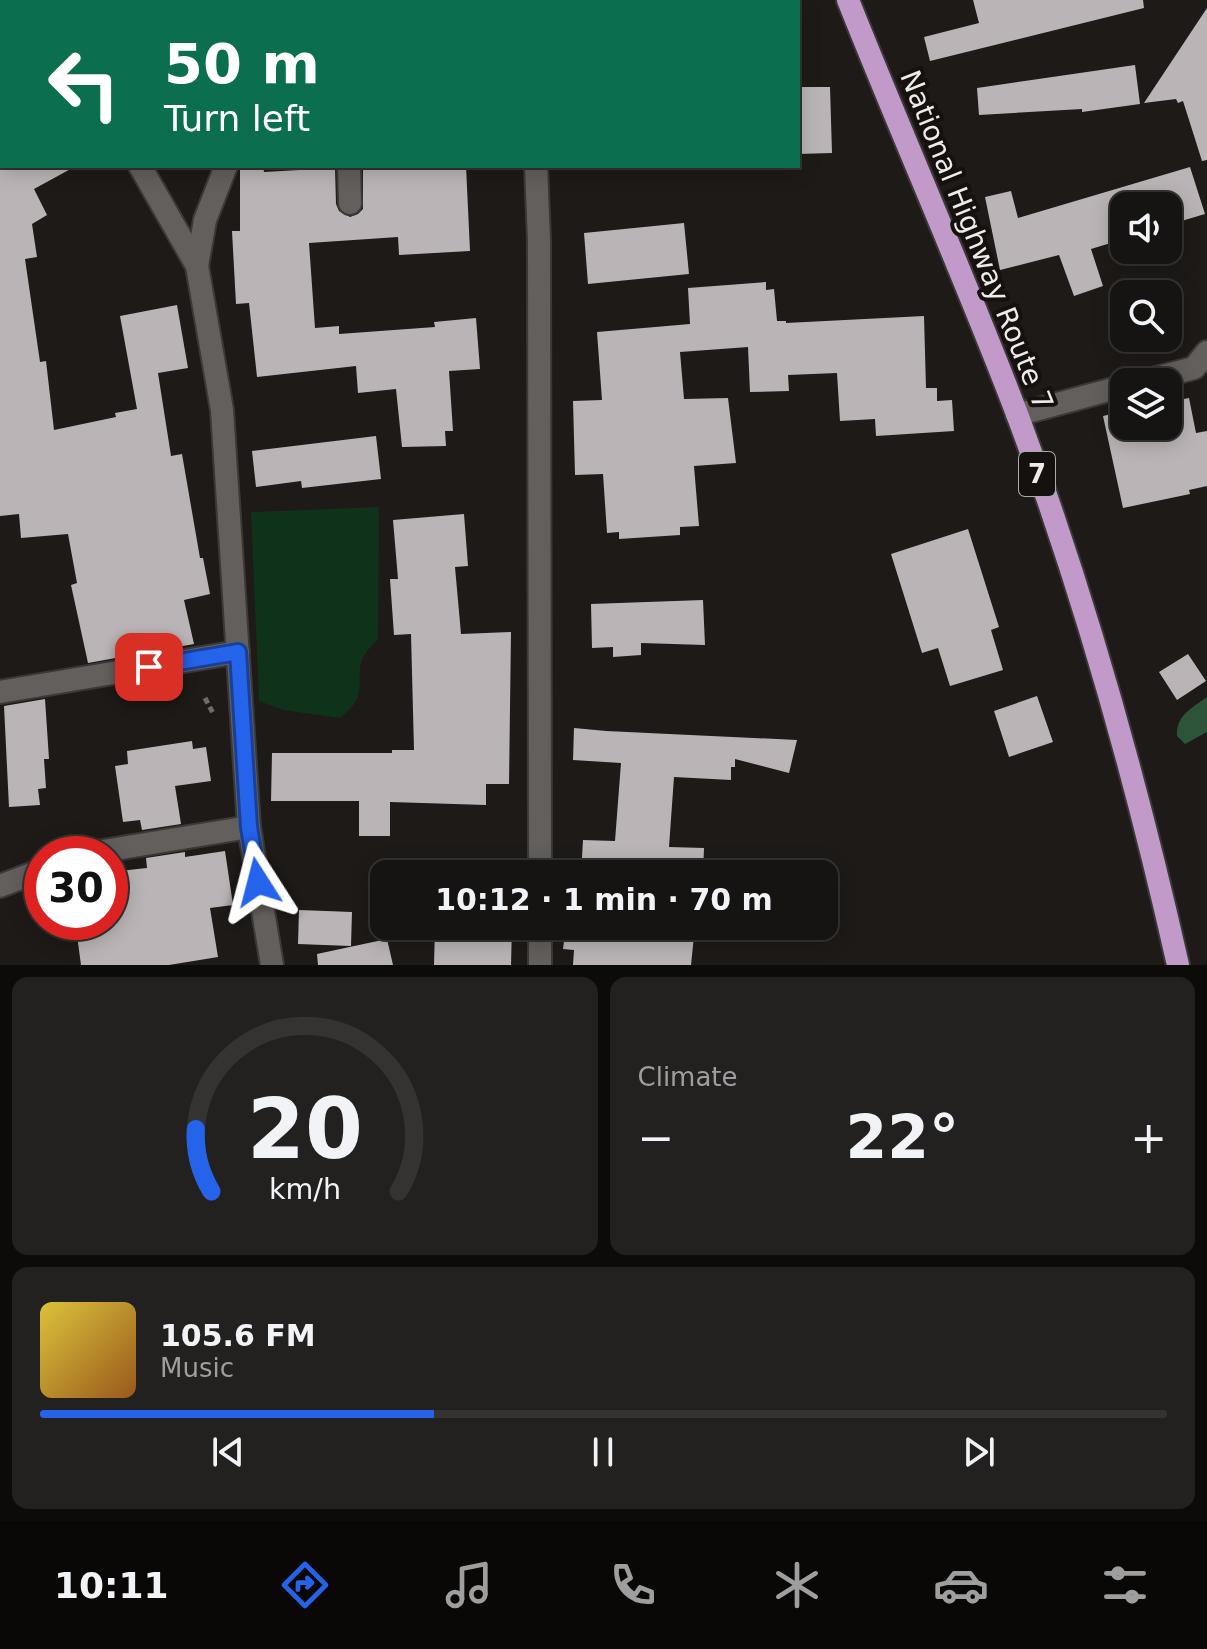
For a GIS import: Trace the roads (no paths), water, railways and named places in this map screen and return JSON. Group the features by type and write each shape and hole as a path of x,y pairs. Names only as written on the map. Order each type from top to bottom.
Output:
{"highway":[{"name":"National Highway Route 7","path":"848,0 1017,415 1098,654 1156,865 1178,965"}],"street":[{"path":"141,168 197,266"},
{"path":"225,168 205,220 197,266 222,410 249,827 272,965"},
{"path":"349,168 350,203"},
{"path":"536,168 539,241 540,860"},
{"path":"1182,371 1194,368 1207,352"},
{"path":"1017,415 1110,390"},
{"path":"0,692 238,652"},
{"path":"128,847 249,827"},
{"path":"0,886 24,877"},
{"path":"540,940 540,965"}]}
